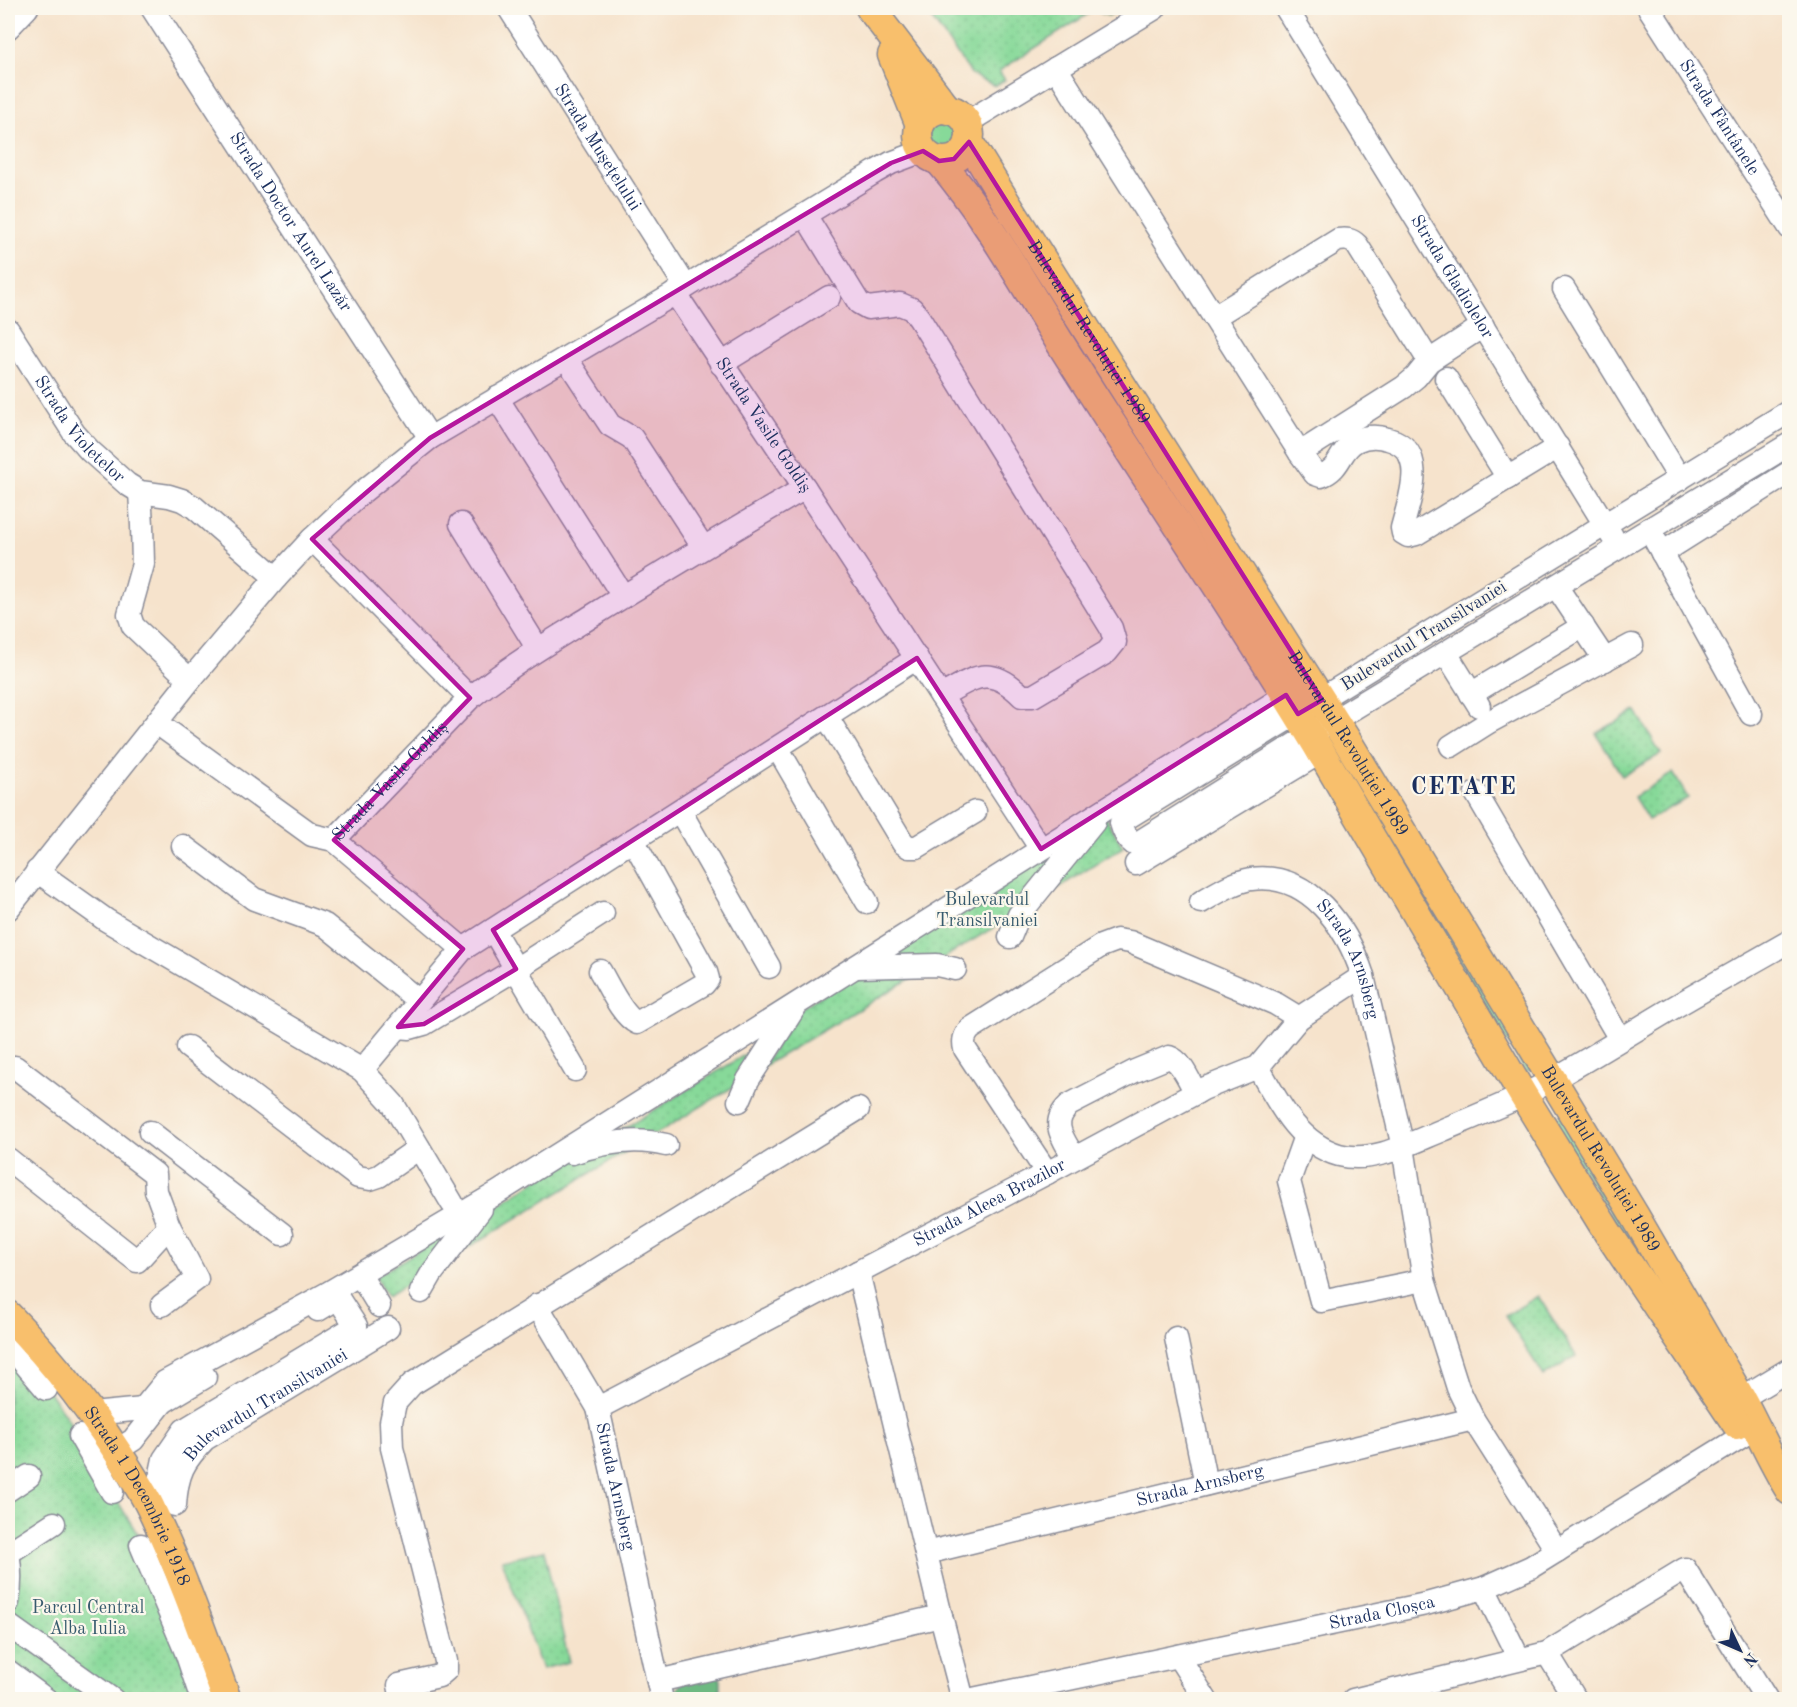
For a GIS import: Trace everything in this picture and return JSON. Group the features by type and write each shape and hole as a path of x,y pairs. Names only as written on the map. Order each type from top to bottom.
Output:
{"main road":[{"name":"Bulevardul Revoluției 1989","path":"873,12 961,125 1313,724 1523,1095 1608,1233 1733,1403 1790,1491"},
{"name":"Bulevardul Revoluției 1989","path":"873,12 927,145 968,196 1075,368 1551,1079 1635,1216 1733,1403"},
{"path":"940,110 961,125 966,149 954,159 927,145 925,118 932,112 940,110"},
{"name":"Strada 1 Decembrie 1918","path":"8,1315 24,1331 86,1425 125,1445 164,1508 184,1583 227,1700"}],"street":[{"path":"8,28 27,8"},
{"name":"Strada Doctor Aurel Lazăr","path":"152,8 430,438"},
{"name":"Strada Mușețelului","path":"510,8 680,290"},
{"path":"961,125 1155,8"},
{"name":"Strada Gladiolelor","path":"1286,8 1619,548"},
{"name":"Strada Fântânele","path":"1648,8 1790,228"},
{"path":"1056,68 1315,474 1321,476 1329,473 1338,464 1345,450 1357,441 1374,436 1397,442 1408,453 1414,470 1413,486 1402,528 1403,533 1408,536 1416,534 1558,447"},
{"path":"8,909 190,680 276,578 312,539 367,488 430,438 891,163 927,145"},
{"path":"805,215 859,303 868,308 900,304 912,309 919,318 1105,619 1115,642 1107,652 1033,696 1022,696 1011,685 987,675 973,678 941,696"},
{"path":"1214,318 1338,240 1347,239 1357,245 1429,361"},
{"path":"1564,289 1680,478"},
{"name":"Strada Vasile Goldiș","path":"156,723 312,835 334,840 470,698 538,649 703,547 805,488 721,364 680,290"},
{"path":"721,364 829,297"},
{"path":"1300,453 1404,387 1429,361 1483,326"},
{"name":"Strada Violetelor","path":"8,330 74,433 90,451 127,484 140,492 169,496 194,507 276,578"},
{"path":"566,358 609,425 632,438 703,547"},
{"path":"1446,378 1508,478"},
{"path":"497,398 623,596"},
{"name":"Bulevardul Transilvaniei","path":"1790,411 1605,524 1313,724 1139,842 1134,844 1130,841 1122,829 1121,823 1125,819 1313,724 1446,653 1790,444"},
{"path":"1662,553 1790,472"},
{"path":"805,488 1041,849"},
{"name":"Strada Violetelor","path":"140,492 143,564 129,615 133,627 190,680"},
{"path":"461,524 538,649"},
{"path":"1649,529 1751,714"},
{"path":"312,539 470,698"},
{"path":"1556,586 1605,660"},
{"path":"1472,694 1583,626"},
{"path":"1451,746 1489,722 1632,645"},
{"path":"1446,653 1489,722"},
{"path":"362,1070 463,949 917,658"},
{"path":"827,717 903,843 909,847 917,847 975,812"},
{"name":"Bulevardul Transilvaniei","path":"125,1445 153,1405 165,1382 360,1275 497,1193 1105,808 1313,724"},
{"name":"Bulevardul Transilvaniei","path":"1136,864 1313,724"},
{"path":"778,749 867,902"},
{"path":"1476,794 1620,1039"},
{"name":"Bulevardul Transilvaniei","path":"1010,937 1019,915 1105,808"},
{"path":"680,811 769,967"},
{"path":"334,840 463,949"},
{"path":"600,971 622,1009 631,1021 636,1023 704,984 708,979 633,840"},
{"path":"183,846 254,900 325,925 419,1001"},
{"path":"37,871 105,920 362,1070 393,1104 452,1203"},
{"name":"Strada Arnsberg","path":"1202,902 1227,887 1250,879 1275,878 1293,884 1322,904 1337,923 1358,960 1403,1147 1424,1280 1458,1388 1473,1419 1557,1551"},
{"path":"398,1027 410,1028 424,1024 603,913"},
{"path":"493,930 575,1070"},
{"path":"1047,1173 965,1049 963,1042 965,1034 970,1029 1101,946 1117,940 1130,942 1276,1004 1299,1018"},
{"path":"1258,1067 1294,1126 1320,1148 1338,1155 1356,1158 1371,1156 1403,1147 1523,1095 1790,941"},
{"path":"854,967 938,965 956,969"},
{"name":"Strada Aleea Brazilor","path":"598,1408 1196,1093 1258,1067 1299,1018 1363,976"},
{"name":"Bulevardul Transilvaniei","path":"739,1101 748,1080 799,1002"},
{"path":"188,1047 358,1177 370,1179 379,1176 419,1148"},
{"path":"1074,1158 1060,1132 1058,1121 1061,1112 1069,1105 1134,1071 1169,1057 1175,1059 1179,1064 1196,1093"},
{"path":"8,1067 15,1067 155,1174"},
{"path":"402,1700 399,1685 439,1676 446,1670 446,1661 392,1448 391,1422 395,1403 412,1384 858,1109"},
{"path":"150,1132 282,1234"},
{"path":"1305,1136 1289,1181 1321,1301 1424,1280"},
{"name":"Bulevardul Transilvaniei","path":"548,1161 589,1147 650,1141 666,1145"},
{"path":"162,1305 197,1280 169,1226 156,1191 155,1174 174,1151"},
{"path":"8,1159 137,1261 169,1226"},
{"name":"Bulevardul Transilvaniei","path":"421,1292 432,1273 476,1214 497,1193"},
{"path":"858,1272 963,1700"},
{"path":"360,1275 379,1306"},
{"name":"Bulevardul Transilvaniei","path":"86,1425 153,1405 338,1298 356,1326 184,1430 125,1445"},
{"name":"Strada Arnsberg","path":"537,1305 598,1408 660,1690 941,1616"},
{"name":"Bulevardul Transilvaniei","path":"164,1508 186,1461 205,1439 388,1329"},
{"path":"1176,1338 1206,1484"},
{"path":"8,1344 46,1389"},
{"path":"1733,1403 1790,1369"},
{"name":"Strada Arnsberg","path":"926,1553 1473,1419"},
{"path":"86,1425 112,1492"},
{"name":"Bulevardul Transilvaniei","path":"164,1508 164,1460 184,1430"},
{"name":"Strada Cloșca","path":"968,1700 1426,1604 1484,1588 1531,1567 1751,1431"},
{"path":"8,1490 29,1476"},
{"path":"8,1602 11,1568 8,1553 54,1523"},
{"path":"141,1545 186,1652 202,1700"},
{"path":"1353,1700 1547,1653 1685,1569 1767,1700"},
{"path":"1484,1588 1519,1659"},
{"path":"8,1625 113,1700"},
{"path":"1547,1653 1576,1700"},
{"path":"1178,1656 1206,1700"},
{"path":"8,1671 47,1700"},
{"path":"126,1700 128,1696 133,1700"}],"highlighted area":[{"path":"969,142 1322,700 1298,714 1286,695 1041,849 917,658 493,930 516,969 424,1024 398,1027 463,949 334,840 470,698 312,539 430,438 891,163 923,151 939,161 954,159"}],"green space":[{"path":"924,8 1120,9 1108,16 1094,10 999,71 1005,80 995,86 972,75"},
{"path":"943,120 954,124 958,135 954,146 943,150 932,146 928,135 932,124"},
{"path":"1636,711 1661,754 1622,776 1596,733"},
{"path":"1344,755 1534,1068 1526,1072 1335,761"},
{"path":"1673,773 1688,798 1648,820 1634,797"},
{"name":"Bulevardul Transilvaniei","path":"1105,816 1123,847 1037,901"},
{"name":"Bulevardul Transilvaniei","path":"1078,832 1008,919 940,960 875,960"},
{"name":"Bulevardul Transilvaniei","path":"923,971 762,1067 801,1008 859,972"},
{"path":"764,1043 743,1081 656,1134 605,1140"},
{"path":"1562,1114 1718,1368 1709,1373 1552,1120"},
{"path":"630,1149 446,1261 483,1215 563,1163"},
{"path":"459,1226 423,1275 387,1297 375,1277"},
{"path":"1538,1296 1576,1356 1544,1376 1505,1316"},
{"name":"Parcul Central Alba Iulia","path":"8,1343 43,1383 67,1418 146,1548 207,1699 8,1699"},
{"path":"544,1550 569,1662 542,1669 502,1560"},
{"path":"694,1668 720,1672 721,1699 672,1699 671,1696"}],"district":[{"name":"CETATE","path":"1464,788"}]}
